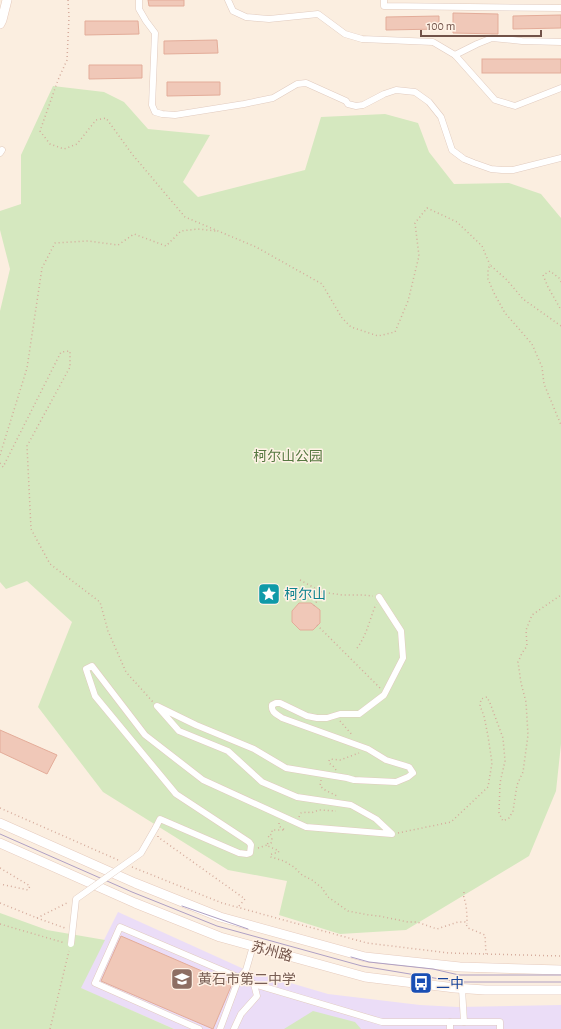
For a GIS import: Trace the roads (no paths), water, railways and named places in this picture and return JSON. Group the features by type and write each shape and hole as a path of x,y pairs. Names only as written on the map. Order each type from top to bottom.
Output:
{"main road":[{"path":"0,24 7,0"},
{"name":"苏州路","path":"0,823 135,883 220,917 365,957 460,967 561,970"},
{"name":"苏州路","path":"0,843 135,903 220,937 365,977 462,989 561,990"}],"street":[{"path":"139,0 138,9 155,33 152,105 154,112 162,114 175,114 244,104 274,98 297,84 306,83 346,101 348,104 356,106 362,105 396,90 415,92 429,102 441,117 452,150 474,164 491,169 514,170 561,158"},
{"path":"228,0 233,11 246,17 269,19 318,14 345,34 362,39 433,42 455,55 495,100 515,106 561,88"},
{"path":"384,0 384,6 561,8"},
{"path":"455,55 492,38 522,41 561,42"},
{"path":"71,944 76,899 141,853 160,819 239,853 247,854 250,853 251,850 251,845 249,842 176,794 95,696 86,669 92,666 145,735 203,780 306,827 392,834 376,819 351,805 297,797 262,782 228,751 179,731 157,706 196,725 254,749 286,768 354,780 396,782 408,777 413,773 409,766 386,760 366,749 282,718 274,713 272,709 272,705 280,703 307,716 317,718 327,718 340,714 359,714 384,695 403,658 401,631 379,597"},
{"path":"199,1029 95,983 120,928 254,984 378,1021 450,1026 464,1022 500,1022 500,1029"},
{"path":"220,1029 239,978 246,970 253,946"},
{"path":"234,1029 242,1014 257,996 254,984"},
{"path":"462,989 464,1022"},
{"path":"378,1021 378,1029"}],"tram line":[{"path":"0,834 132,892 217,926 362,966 458,982 561,982"},
{"path":"182,906 248,929"},
{"path":"351,957 369,962 433,969 459,975 561,975"}],"place":[{"name":"柯尔山","path":"269,594"},
{"name":"黄石市第二中学","path":"182,979"},
{"name":"二中","path":"421,983"}],"park label":[{"name":"柯尔山公园","path":"288,456"}]}
